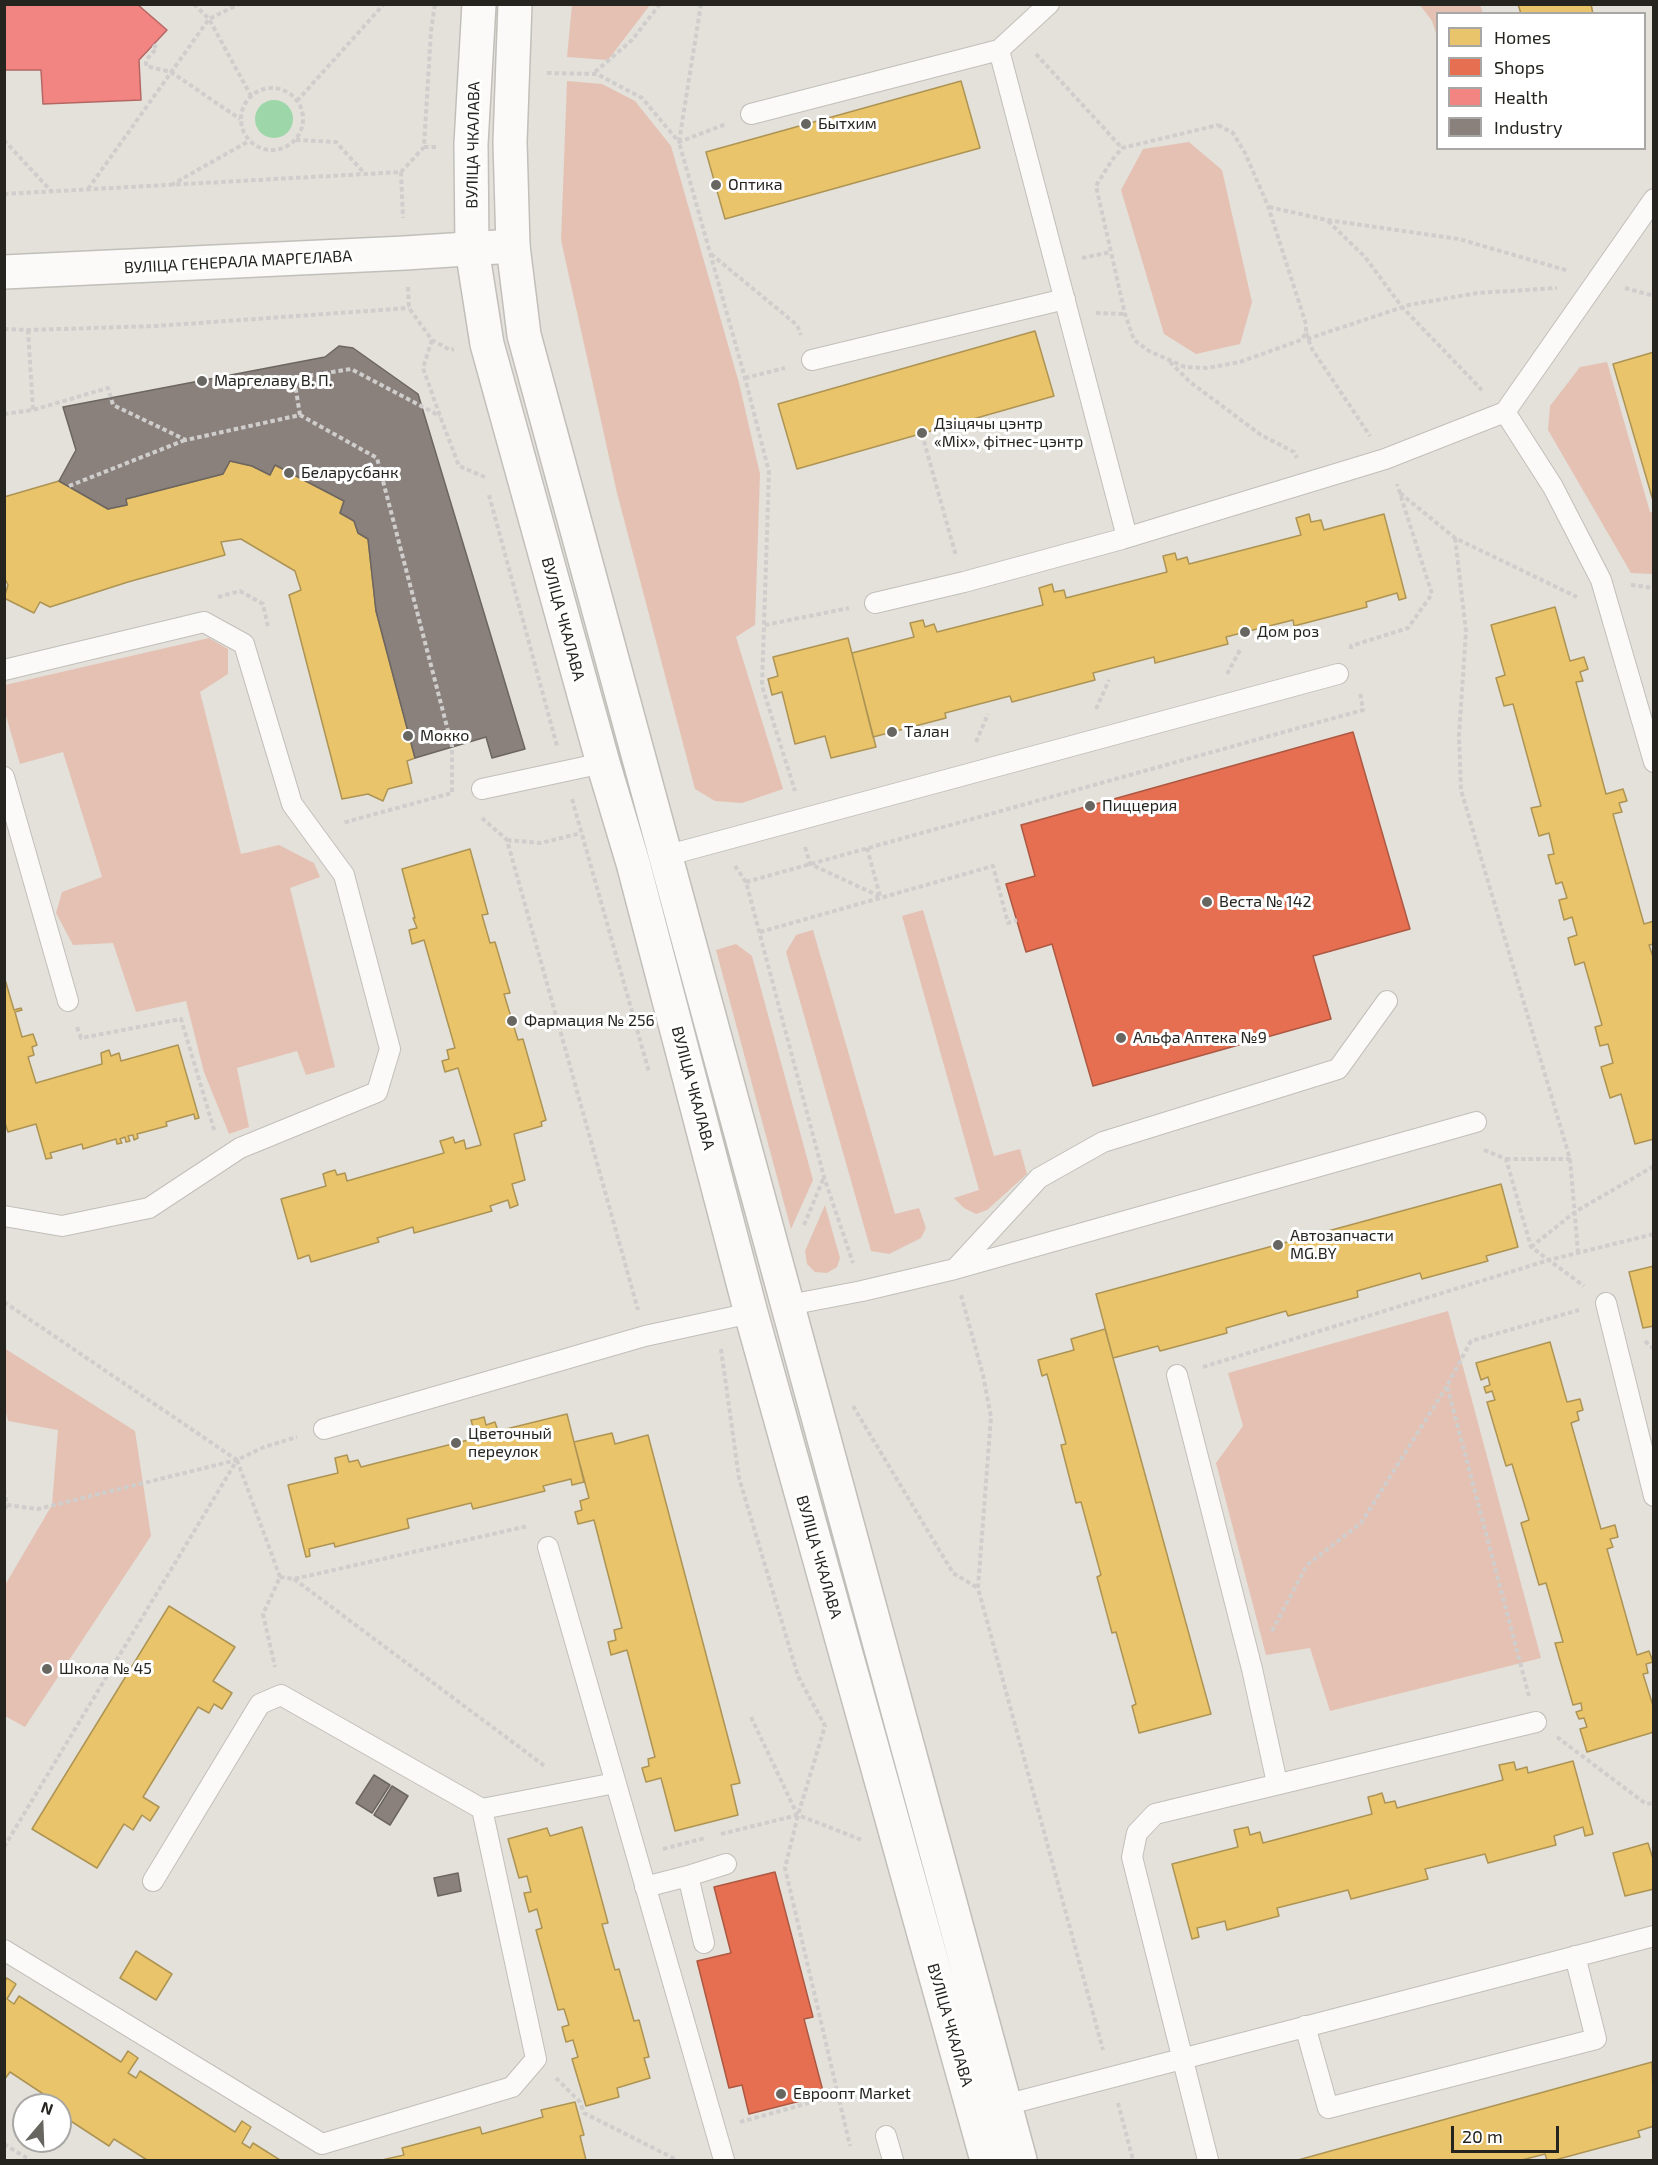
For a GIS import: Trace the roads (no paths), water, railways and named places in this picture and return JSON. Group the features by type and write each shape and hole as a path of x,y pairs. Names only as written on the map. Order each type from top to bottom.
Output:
{"main road":[{"name":"ВУЛІЦА ЧКАЛАВА","path":"479,4 471,144 472,249 487,344 633,863 752,1313 990,2109 1020,2160"},
{"name":"ВУЛІЦА ЧКАЛАВА","path":"515,4 510,142 513,246 524,335 789,1305 990,2109 987,2160"},
{"name":"ВУЛІЦА ГЕНЕРАЛА МАРГЕЛАВА","path":"4,272 513,246"},
{"path":"603,763 638,754"},
{"path":"633,863 665,856"},
{"path":"752,1313 789,1305"}],"lane":[{"path":"751,114 1000,54 1049,4"},
{"path":"1000,54 1127,537"},
{"path":"875,603 964,582 1127,537 1385,459 1505,412 1653,199"},
{"path":"812,360 1065,299"},
{"path":"1505,412 1558,497 1601,580 1653,762"},
{"path":"4,670 204,622 244,644 292,804 344,875 390,1049 377,1092 240,1148 149,1208 62,1226 4,1216"},
{"path":"665,856 1338,674"},
{"path":"482,789 603,763"},
{"path":"4,777 68,1001"},
{"path":"955,1269 1039,1178 1103,1142 1338,1069 1387,1000"},
{"path":"789,1305 955,1269 1476,1122"},
{"path":"1606,1303 1653,1496"},
{"path":"324,1428 645,1336 752,1313"},
{"path":"1177,1375 1252,1669 1277,1783"},
{"path":"548,1547 724,2160"},
{"path":"153,1881 260,1704 281,1695 482,1809 615,1783"},
{"path":"1208,2160 1132,1857 1137,1833 1155,1814 1536,1722"},
{"path":"4,1950 322,2144 512,2087 536,2059 482,1809"},
{"path":"645,1887 726,1864"},
{"path":"687,1876 704,1943"},
{"path":"990,2109 1653,1936"},
{"path":"1305,2026 1328,2108 1596,2040 1575,1956"},
{"path":"886,2136 893,2160"}],"place":[{"name":"Бытхим","path":"806,124"},
{"name":"Оптика","path":"716,185"},
{"name":"Маргелаву В. П.","path":"202,381"},
{"name":"Дзіцячы цэнтр «Mix», фітнес-цэнтр","path":"922,433"},
{"name":"Беларусбанк","path":"289,473"},
{"name":"Дом роз","path":"1245,632"},
{"name":"Талан","path":"892,732"},
{"name":"Мокко","path":"408,736"},
{"name":"Пиццерия","path":"1090,806"},
{"name":"Веста № 142","path":"1207,902"},
{"name":"Фармация № 256","path":"512,1021"},
{"name":"Альфа Аптека №9","path":"1121,1038"},
{"name":"Автозапчасти MG.BY","path":"1278,1245"},
{"name":"Цветочный переулок","path":"456,1443"},
{"name":"Школа № 45","path":"47,1669"},
{"name":"Евроопт Market","path":"781,2094"}]}
